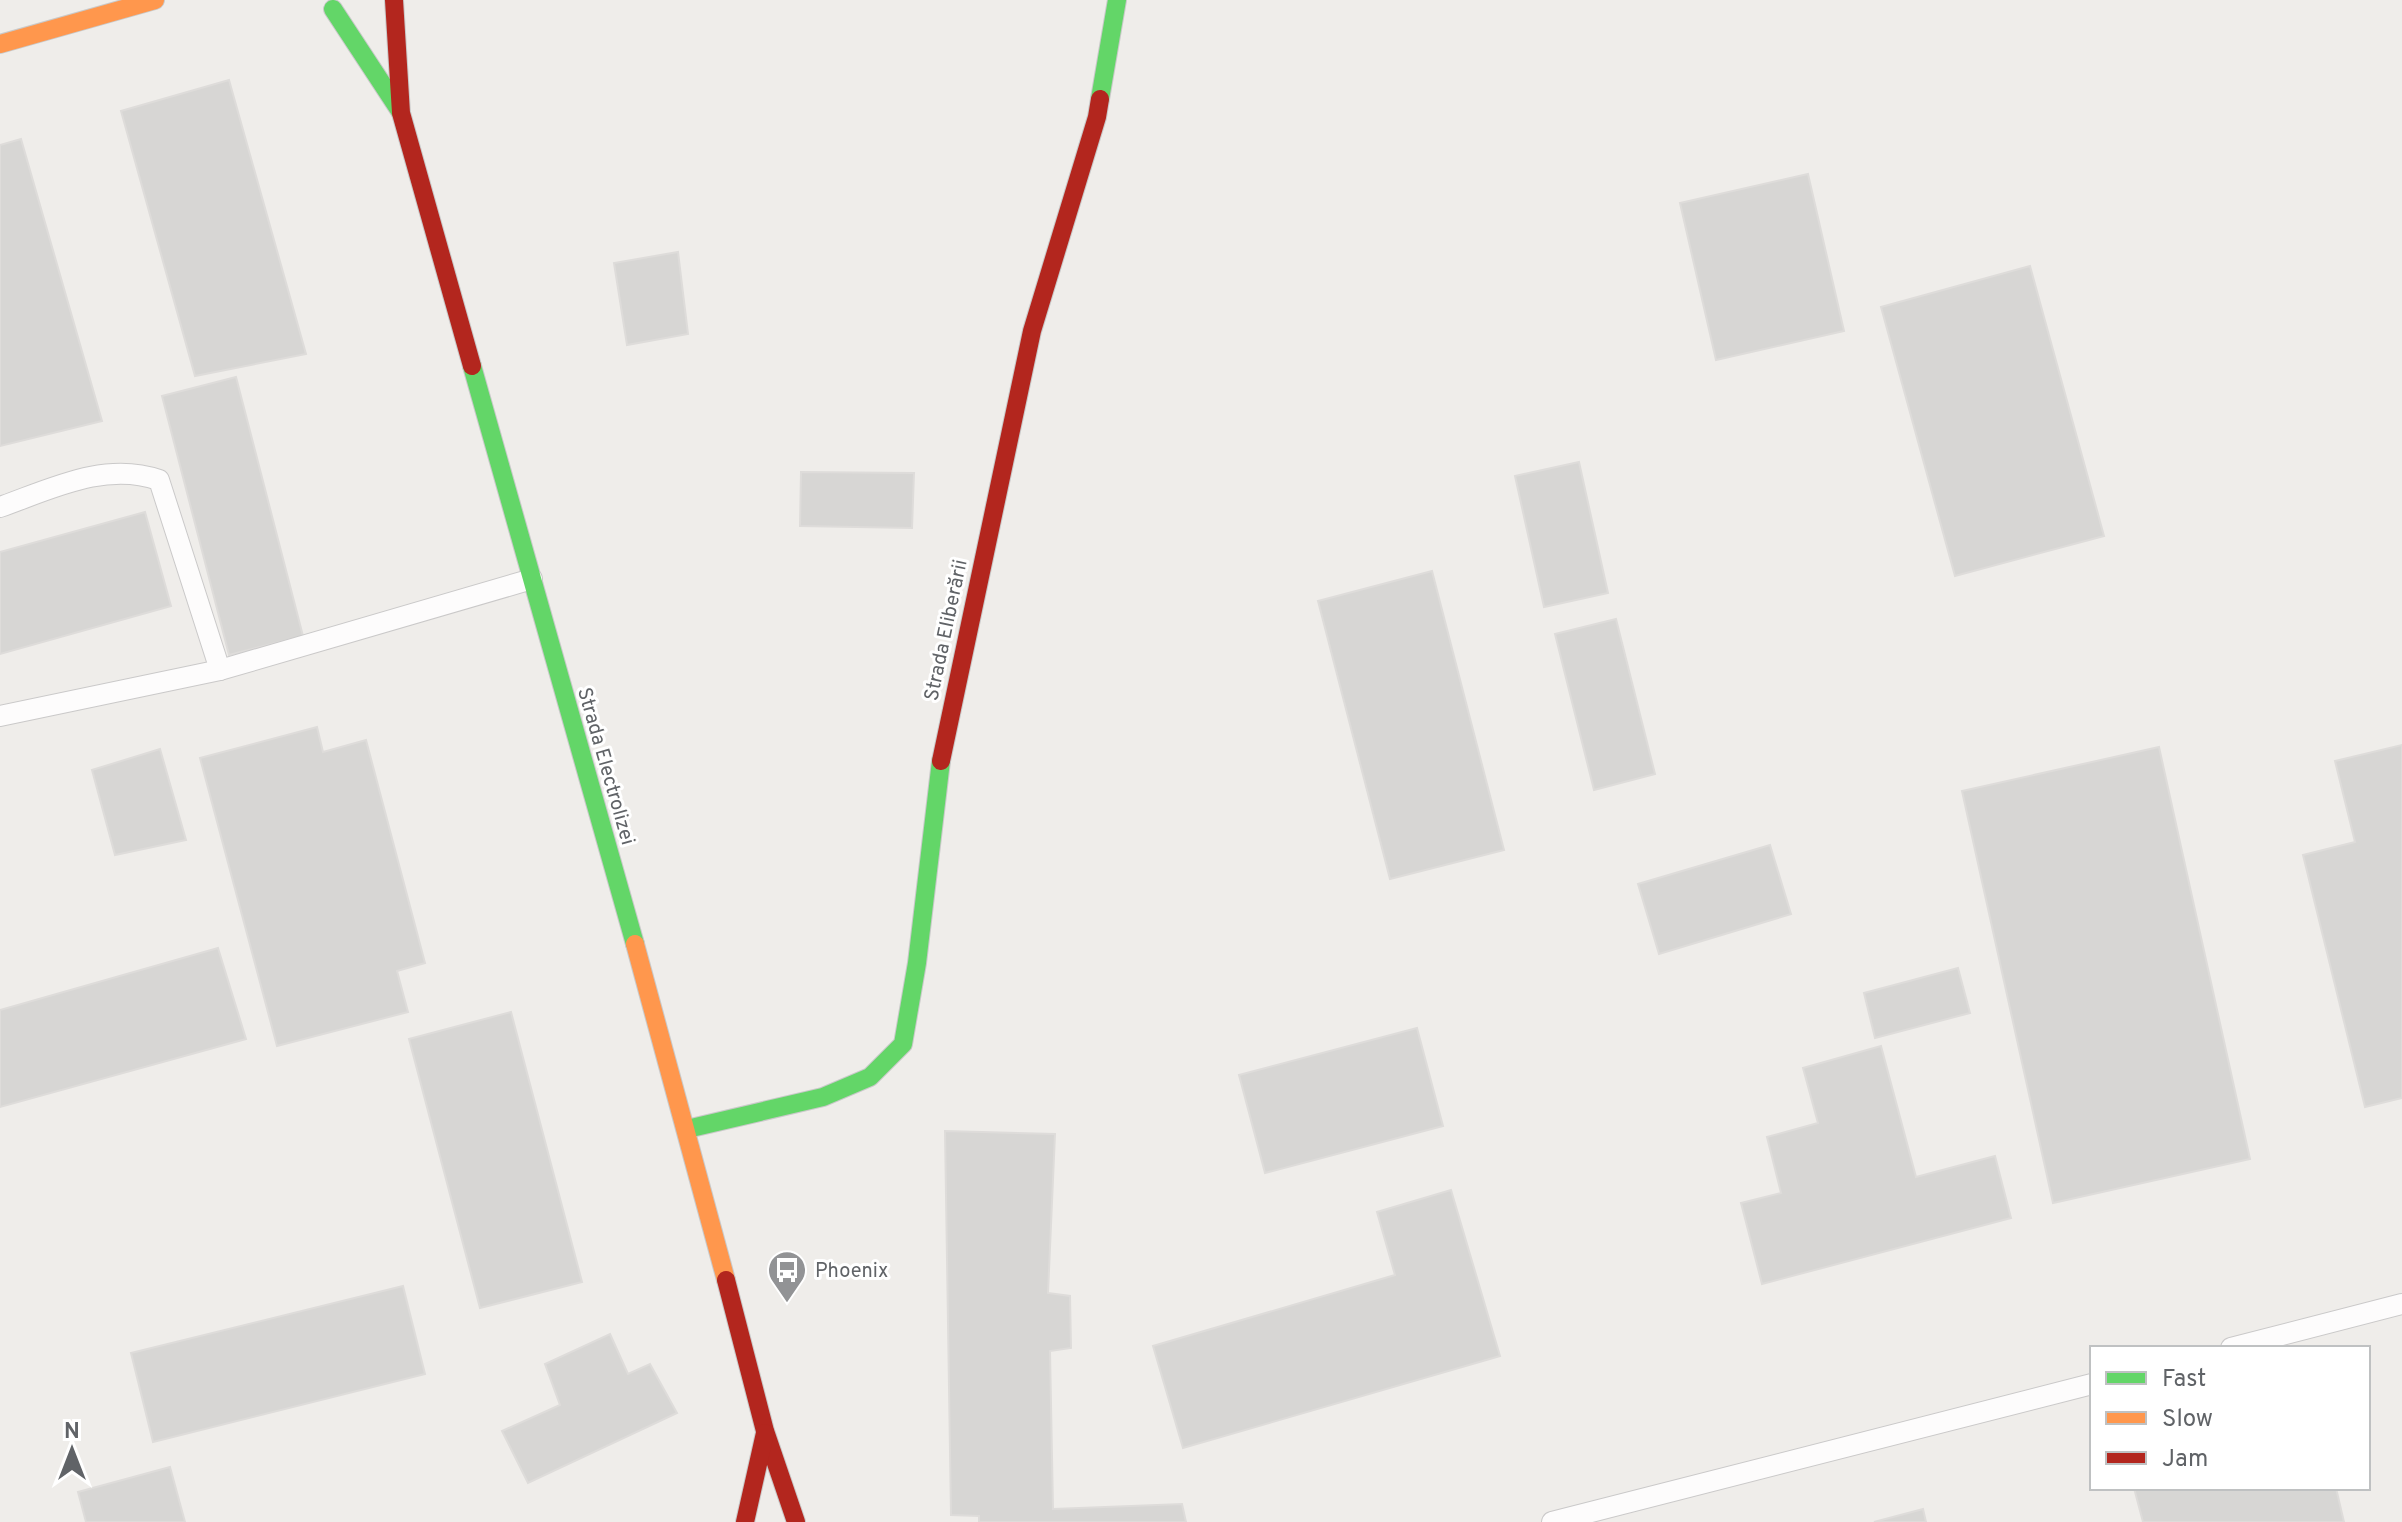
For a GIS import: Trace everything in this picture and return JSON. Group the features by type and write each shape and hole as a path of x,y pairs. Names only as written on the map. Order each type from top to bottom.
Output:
{"street":[{"path":"0,44 155,0"},
{"name":"Strada Electrolizei","path":"394,0 401,113 687,1129 765,1431 796,1522"},
{"name":"Strada Eliberării","path":"687,1129 823,1097 870,1077 903,1044 917,963 944,739 1032,331 1097,117 1117,0"},
{"name":"Strada Electrolizei","path":"371,5 325,6 401,113"},
{"name":"Strada Electrolizei","path":"745,1522 765,1431"}],"lane":[{"path":"0,507 92,475 145,475 159,480 220,670"},
{"path":"0,716 220,670 532,579"},
{"path":"2239,1346 2402,1304"},
{"path":"1552,1522 2090,1385"}],"building":[{"path":"229,80 306,354 195,376 121,111"},
{"path":"21,139 102,421 0,446 0,145"},
{"path":"1808,174 1844,331 1716,360 1680,203"},
{"path":"678,252 688,334 627,345 614,263"},
{"path":"2030,266 2104,536 1955,576 1881,307"},
{"path":"236,377 303,636 229,655 162,396"},
{"path":"1579,462 1608,593 1544,607 1515,476"},
{"path":"801,472 914,473 912,528 800,526"},
{"path":"145,512 171,606 0,654 0,552"},
{"path":"1432,571 1504,850 1390,879 1318,601"},
{"path":"1616,619 1655,774 1594,790 1555,634"},
{"path":"317,727 323,752 366,740 425,963 397,971 408,1012 277,1046 200,758"},
{"path":"2402,745 2402,1098 2365,1107 2303,855 2355,842 2335,761"},
{"path":"2159,747 2250,1159 2053,1203 1962,791"},
{"path":"160,749 186,840 115,855 92,770"},
{"path":"1770,845 1791,914 1659,954 1638,884"},
{"path":"218,948 246,1039 0,1107 0,1010"},
{"path":"1958,968 1970,1013 1875,1038 1864,993"},
{"path":"511,1012 582,1282 480,1308 409,1039"},
{"path":"1417,1028 1443,1126 1265,1173 1239,1075"},
{"path":"1881,1046 1916,1177 1995,1156 2011,1218 1762,1284 1741,1203 1781,1193 1767,1137 1818,1123 1803,1068"},
{"path":"945,1131 1055,1134 1048,1293 1070,1296 1071,1348 1050,1351 1053,1509 1182,1504 1186,1522 979,1522 979,1516 951,1515"},
{"path":"1451,1190 1500,1356 1183,1448 1153,1346 1395,1275 1377,1212"},
{"path":"403,1286 425,1374 153,1442 131,1353"},
{"path":"610,1334 628,1374 650,1364 677,1413 528,1483 502,1431 560,1405 545,1364"},
{"path":"170,1467 185,1522 86,1522 78,1492"},
{"path":"2135,1490 2336,1490 2344,1522 2143,1522"},
{"path":"1923,1509 1926,1522 1874,1522"}],"traffic: fast":[{"path":"1100,99 1117,0"},
{"path":"333,9 400,111"},
{"path":"472,366 635,944"},
{"path":"687,1129 823,1097 870,1077 903,1044 917,963 941,761"}],"traffic: slow":[{"path":"0,44 155,0"},
{"path":"635,944 726,1280"}],"traffic: jam":[{"path":"394,0 401,113 472,366"},
{"path":"941,761 1032,331 1100,99"},
{"path":"726,1280 765,1431 796,1522"},
{"path":"745,1522 765,1433"}],"place":[{"name":"Phoenix","path":"787,1304"}]}
